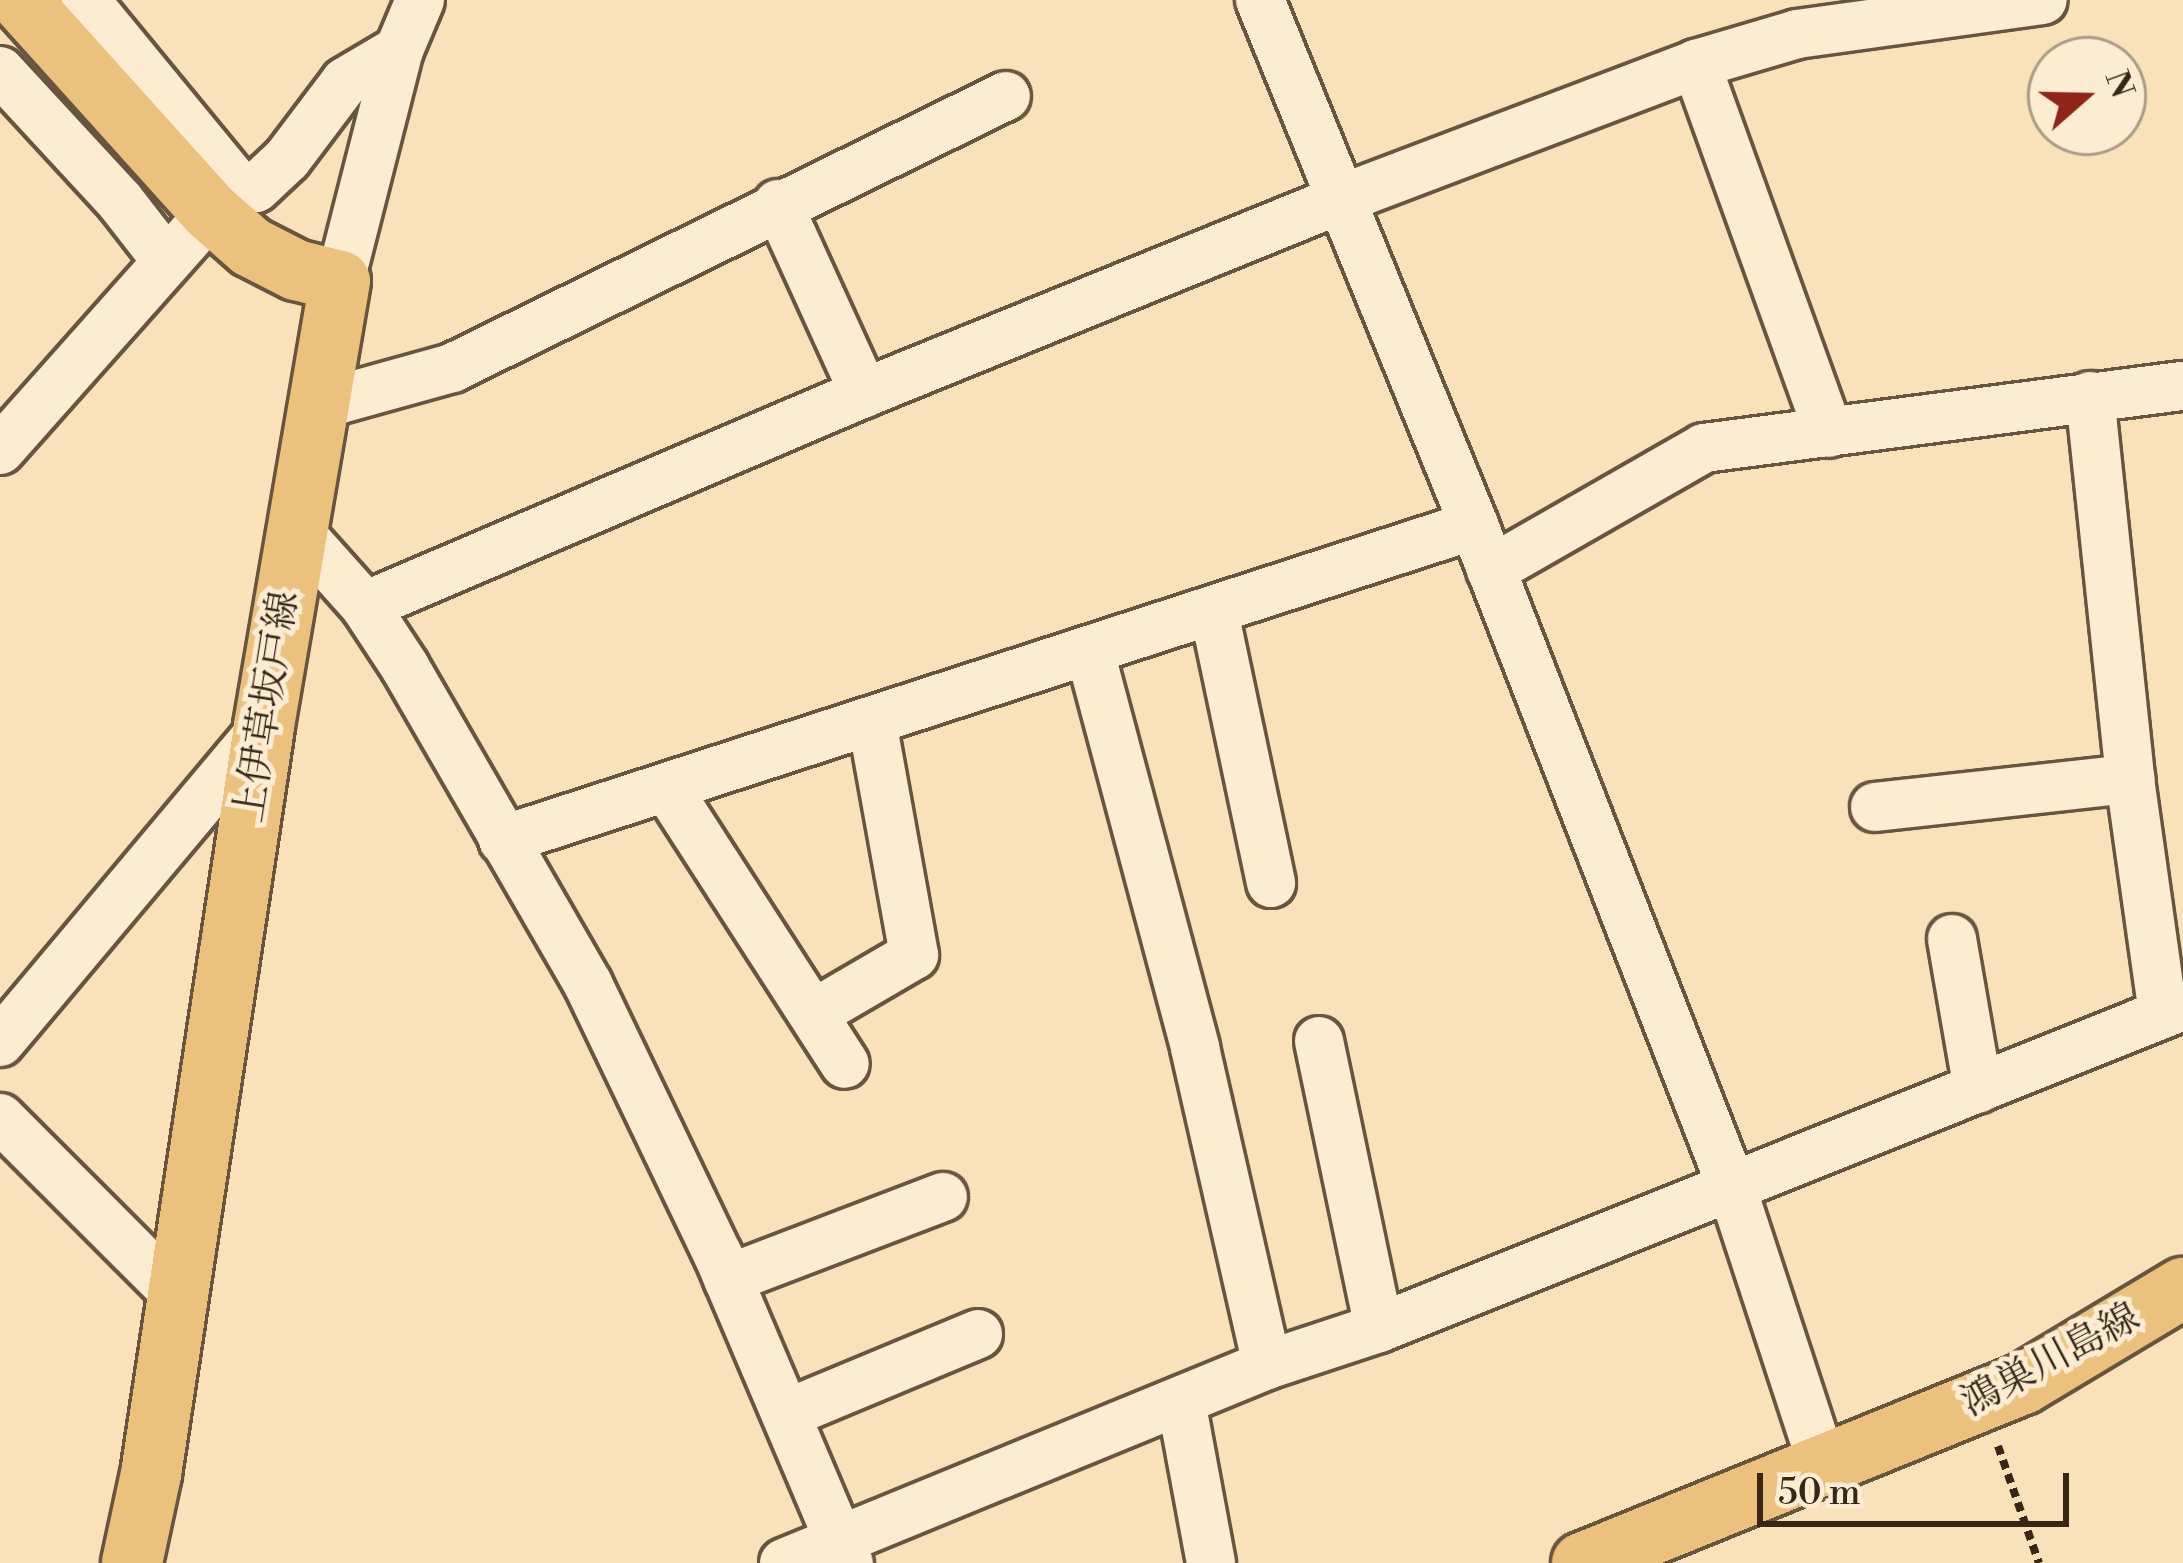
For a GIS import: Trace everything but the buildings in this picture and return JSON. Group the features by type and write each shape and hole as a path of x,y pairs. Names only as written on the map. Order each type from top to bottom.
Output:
{"main road":[{"path":"20,0 211,212 266,254 296,270 340,280"},
{"name":"上伊草坂戸線","path":"132,1563 151,1474 264,727 340,280"},
{"name":"鴻巣川島線","path":"1582,1563 2024,1384 2183,1288"}],"street":[{"path":"85,0 238,186 256,188 287,159 345,82 399,50"},
{"path":"340,280 399,50 420,0"},
{"path":"1260,0 1492,570 1731,1185 1823,1466"},
{"path":"365,606 864,393 1344,198 1696,64 1796,34 2044,0"},
{"path":"1696,64 1829,433"},
{"path":"0,71 120,201 166,260"},
{"path":"319,405 452,368 1006,95"},
{"path":"778,204 864,393"},
{"path":"0,450 211,212"},
{"path":"1492,570 1690,454 2183,386"},
{"path":"784,1563 844,1551 1268,1365 1379,1328 2173,1010 2130,779 2090,397"},
{"path":"503,840 1474,525"},
{"path":"298,531 365,606 588,984 728,1279 844,1551"},
{"path":"1214,612 1271,883"},
{"path":"1090,652 1195,1048 1268,1365"},
{"path":"813,1013 914,955 872,722"},
{"path":"0,1042 264,727"},
{"path":"1875,807 2130,779"},
{"path":"667,788 845,1064"},
{"path":"1952,939 1978,1089"},
{"path":"1319,1041 1379,1328"},
{"path":"0,1118 175,1293"},
{"path":"728,1279 943,1198"},
{"path":"786,1414 978,1334"},
{"path":"1181,1401 1211,1563"}],"path":[{"path":"1982,1401 2039,1563"}]}
